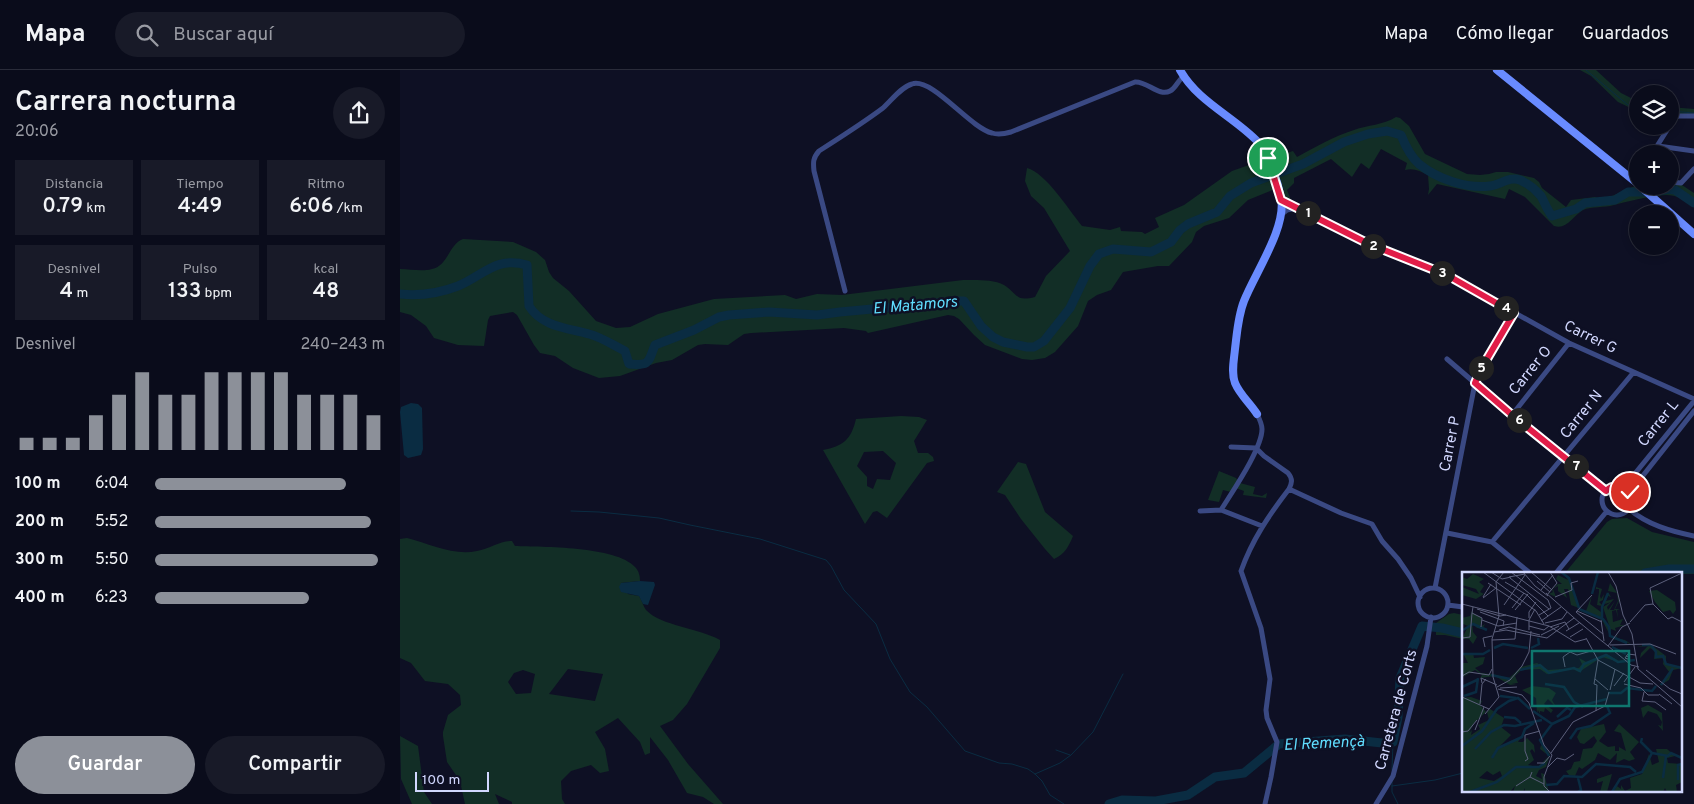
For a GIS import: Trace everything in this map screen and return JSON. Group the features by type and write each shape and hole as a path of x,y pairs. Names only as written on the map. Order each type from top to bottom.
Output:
{"street":[{"path":"1497,70 1629,175"},
{"path":"845,291 814,171 814,156 883,107 907,86 916,83 926,85 973,123 991,133 1002,134 1135,82 1143,82 1162,93 1168,92 1172,90 1182,73 1200,95 1258,142 1268,158 1281,197 1282,214 1277,232 1244,301 1240,315 1233,368 1235,381 1241,394 1257,414 1262,429 1248,467 1221,510"},
{"path":"1659,145 1674,119 1678,116 1694,116"},
{"path":"1679,149 1694,151"},
{"path":"1679,183 1694,169"},
{"path":"1651,195 1663,205"},
{"name":"Carrer G","path":"1281,197 1297,208 1369,244 1439,272 1569,343 1694,400"},
{"path":"1282,214 1287,210 1297,208"},
{"path":"1679,217 1694,229"},
{"path":"1679,220 1694,234"},
{"name":"Carrer P","path":"1436,588 1475,383 1478,373 1514,313"},
{"name":"Carrer O","path":"1512,415 1569,343"},
{"path":"1447,359 1512,415 1606,491"},
{"name":"Carrer N","path":"1492,542 1634,373"},
{"name":"Carrer L","path":"1624,487 1694,400"},
{"name":"Carrer L","path":"1630,492 1694,411"},
{"path":"1231,447 1256,448 1291,476 1292,482 1290,489 1262,526 1241,571 1261,628 1270,679 1266,710 1267,718 1277,742 1265,804"},
{"path":"1616,485 1624,487 1630,492 1632,499 1629,509 1622,514 1616,515 1607,511 1603,500 1606,491 1616,485"},
{"path":"1290,489 1341,513 1372,524 1382,541 1412,578 1420,597"},
{"path":"1629,509 1652,524 1694,536"},
{"path":"1200,511 1221,510 1262,526"},
{"path":"1557,572 1607,511"},
{"path":"1447,533 1492,542 1529,572"},
{"path":"1436,588 1445,594 1448,605 1442,614 1431,617 1422,612 1418,602 1424,592 1436,588"},
{"path":"1448,605 1462,608"},
{"name":"Carretera de Corts","path":"1376,804 1393,776 1429,636 1431,617"}],"green space":[{"path":"1580,70 1596,70 1621,93 1629,97 1629,107 1618,102 1591,76"},
{"path":"1679,108 1694,109 1694,116 1679,117"},
{"path":"1396,117 1400,118 1409,126 1425,154 1467,174 1480,175 1508,172 1534,178 1542,188 1566,207 1571,200 1595,197 1605,199 1629,189 1629,195 1646,195 1649,197 1583,210 1566,224 1559,227 1554,226 1525,197 1509,189 1505,199 1437,184 1428,195 1428,175 1420,171 1405,170 1407,163 1381,149 1369,169 1361,163 1352,177 1331,159 1294,178 1294,183 1287,190 1291,200 1284,198 1271,158 1293,151 1297,157 1340,135 1359,128 1386,122"},
{"path":"1266,159 1275,189 1248,200 1229,218 1204,226 1196,232 1192,242 1169,266 1123,272 1111,290 1097,295 1088,301 1078,326 1055,352 1045,358 1022,359 985,345 959,319 948,315 868,333 866,331 844,328 744,334 728,345 698,345 672,360 656,363 620,376 599,378 573,368 555,356 540,353 517,315 513,312 490,316 484,346 458,345 434,338 426,326 411,315 400,312 400,269 424,270 437,267 442,264 454,245 463,239 513,242 536,252 545,260 553,278 569,291 596,321 616,328 630,327 658,314 714,299 785,295 796,299 817,294 842,295 963,280 984,280 1000,283 1020,298 1035,297 1046,276 1070,251 1044,208 1031,196 1025,181 1027,168 1034,171 1049,184 1082,226 1110,230 1120,227 1121,231 1142,232 1145,234 1159,227 1155,218 1184,205 1232,171"},
{"path":"1679,185 1682,185 1694,193 1694,206 1685,201 1668,195 1679,195"},
{"path":"901,416 919,417 927,420 914,441 918,453 928,453 933,457 934,461 927,463 887,518 877,511 873,512 865,524 823,450 845,441 852,432 856,419","holes":["883,451 896,463 890,480 877,479 873,489 867,486 867,477 857,466 864,452"]},
{"path":"1018,462 1026,464 1045,512 1073,536 1066,549 1054,559 1021,519 1005,495 997,492"},
{"path":"1219,471 1236,478 1238,481 1231,492 1223,490 1219,502 1208,500"},
{"path":"1240,483 1255,487 1253,494 1262,496 1267,493 1266,498 1243,495 1244,491 1236,488"},
{"path":"1627,518 1652,532 1694,542 1694,574 1682,574 1682,572 1566,572 1607,522 1612,519"},
{"path":"407,538 442,549 460,552 481,550 503,542 512,541 515,546 596,551 625,560 635,567 640,581 621,583 628,594 639,596 646,610 661,620 702,632 720,640 720,648 687,704 673,720 660,726 688,764 723,804 714,804 703,797 687,793 668,760 650,737 650,753 645,755 640,742 618,718 595,732 605,749 609,771 600,773 591,765 571,771 561,781 562,799 565,804 512,804 512,802 495,794 499,804 465,804 460,781 447,762 443,736 448,715 461,705 460,695 448,684 425,681 411,663 400,658 400,539","holes":["568,669 603,674 595,701 549,694","523,670 535,674 531,693 516,694 508,682 514,673"]},
{"path":"1449,614 1462,615 1462,639 1436,635 1436,623"},
{"path":"400,736 418,746 424,792 432,804 412,804 401,779"}],"water":[{"path":"411,403 418,404 422,408 423,449 421,455 408,458 404,455 400,412 401,407"},
{"path":"654,582 655,585 648,605 643,604 639,596 621,592 619,587 621,583"}],"waterway":[{"path":"1586,70 1629,105"},
{"path":"1679,112 1694,113"},
{"name":"El Matamors","path":"400,294 437,292 458,286 498,265 507,263 527,265 529,306 534,313 548,323 593,335 625,351 629,364 648,362 655,345 694,330 719,317 729,315 769,312 817,315 958,301 964,301 981,326 993,337 1003,342 1034,347 1044,341 1070,308 1090,266 1099,254 1113,249 1151,252 1171,242 1180,230 1188,224 1217,212 1230,196 1251,183 1303,164 1344,142 1368,134 1387,131 1401,135 1410,154 1419,164 1434,174 1453,182 1481,187 1512,179 1520,180 1541,196 1552,216 1576,209 1585,203 1615,200 1628,192 1675,190 1694,203"},
{"path":"571,511 659,518 760,539 826,560 844,590 876,624 890,659 910,692 927,707 965,751 999,763 1012,764 1028,769 1042,781 1050,795 1064,804"},
{"name":"El Remençà","path":"1651,572 1669,569 1694,569"},
{"name":"El Remençà","path":"1109,804 1122,800 1156,801 1188,795 1215,777 1244,773 1279,744 1345,739 1382,743 1393,742 1398,717 1400,678 1422,626 1462,633"},
{"path":"1035,774 1060,763 1071,755 1093,732 1123,674"},
{"path":"1392,770 1393,742"},
{"path":"1056,750 1070,755"},
{"path":"1392,786 1435,780 1462,773"},
{"path":"1392,781 1392,792 1398,804"}],"route":[{"path":"1268,158 1281,200 1369,244 1447,275 1514,313 1481,369 1475,383 1606,491 1616,485 1624,487 1630,492"}]}
